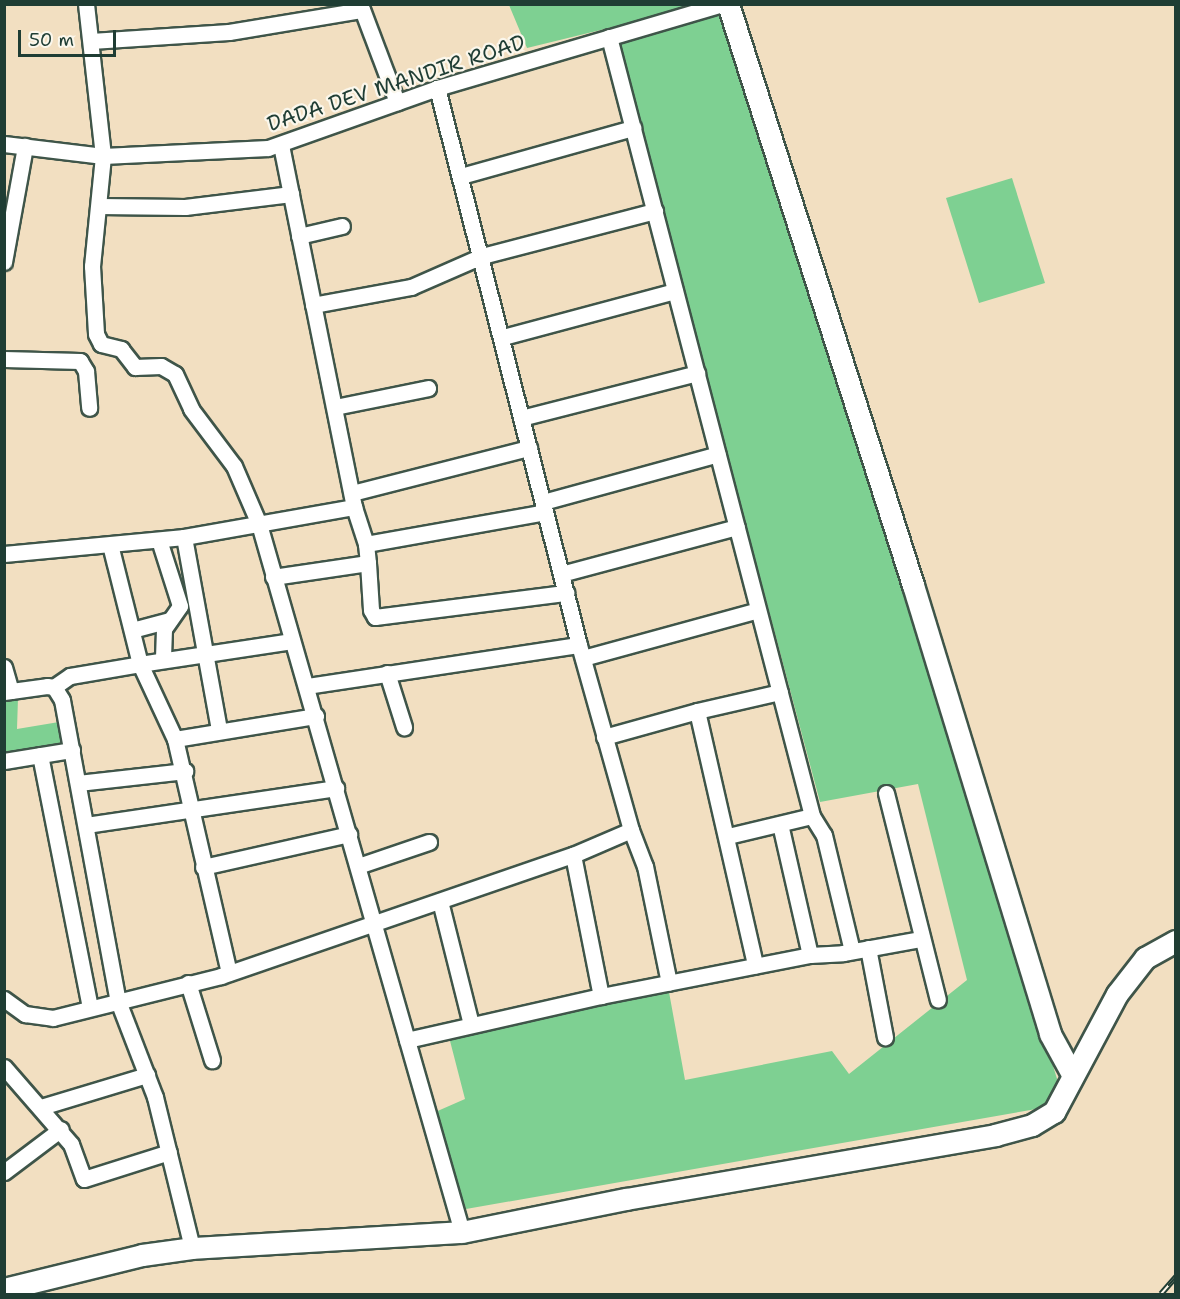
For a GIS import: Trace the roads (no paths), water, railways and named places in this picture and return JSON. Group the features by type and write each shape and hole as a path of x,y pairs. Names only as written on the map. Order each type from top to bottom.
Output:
{"street":[{"path":"86,4 103,156 92,266 98,340 105,346 121,349 135,367 161,366 175,374 198,419 234,466 259,524 316,716 462,1232"},
{"name":"DADA DEV MANDIR ROAD","path":"4,144 103,156 281,145 437,88 722,4"},
{"path":"728,4 913,585 1050,1034 1072,1074"},
{"path":"91,41 218,33 361,7 397,102"},
{"path":"609,37 812,816 824,836 852,951"},
{"path":"437,88 503,337 521,418 581,651 631,830 645,866 669,983"},
{"path":"461,176 633,128"},
{"path":"281,145 353,500 366,544 371,610 375,617 566,593"},
{"path":"4,262 12,192 25,146"},
{"path":"99,206 185,207 291,194"},
{"path":"313,305 411,287 482,256 655,211"},
{"path":"299,236 342,226"},
{"path":"503,337 675,291"},
{"path":"4,359 80,361 86,370 89,408"},
{"path":"521,418 697,373"},
{"path":"335,407 428,388"},
{"path":"4,554 159,540 259,524 353,500 529,448"},
{"path":"366,544 544,507 718,454"},
{"path":"561,574 737,527"},
{"path":"184,537 219,729"},
{"path":"159,540 180,606 164,628 163,660"},
{"path":"110,545 141,664 176,739 185,771 190,808 228,973"},
{"path":"273,577 368,563"},
{"path":"307,686 387,673 581,651 758,610"},
{"path":"132,630 170,620"},
{"path":"4,667 8,692 54,687 70,676 206,652 292,641"},
{"path":"387,673 404,727"},
{"path":"54,687 62,700 118,1001 147,1075 169,1152 192,1248"},
{"path":"604,737 697,711 780,692"},
{"path":"697,711 728,836 755,965"},
{"path":"176,739 219,729 316,716"},
{"path":"4,761 72,750"},
{"path":"40,755 90,1008"},
{"path":"78,783 185,771"},
{"path":"86,825 336,788"},
{"path":"886,793 920,939 938,1000"},
{"path":"728,836 812,816"},
{"path":"780,824 810,955"},
{"path":"4,999 24,1014 53,1018 188,984 375,924 573,855 631,830"},
{"path":"203,867 349,834"},
{"path":"358,866 429,842"},
{"path":"573,855 601,996"},
{"path":"440,901 471,1024"},
{"path":"408,1040 471,1024 755,965 920,939"},
{"path":"4,1289 142,1255 192,1248 462,1232 626,1199 995,1135 1032,1125 1054,1112 1116,994 1146,958 1176,941"},
{"path":"868,948 885,1037"},
{"path":"188,984 212,1060"},
{"path":"4,1067 61,1129 71,1144 84,1179 169,1152"},
{"path":"40,1107 147,1075"},
{"path":"4,1172 61,1129"}],"railway":[{"path":"1161,1294 1176,1277"}]}
